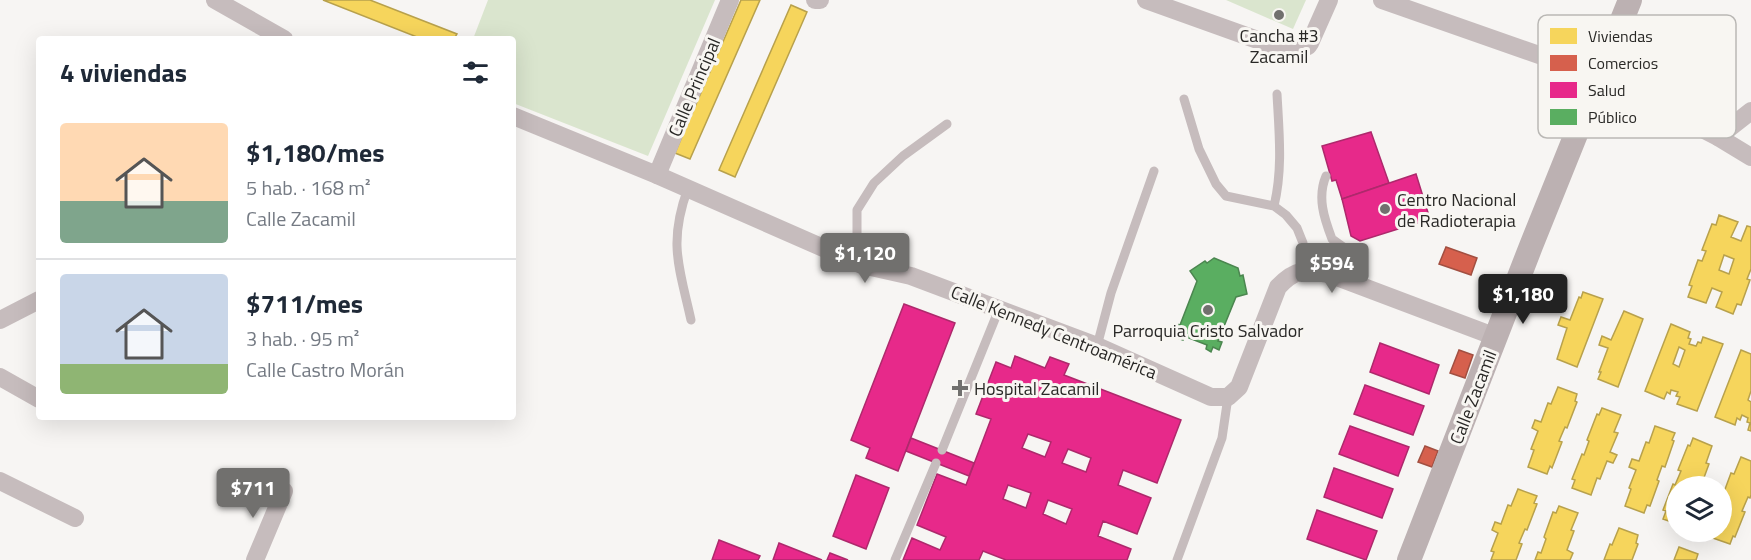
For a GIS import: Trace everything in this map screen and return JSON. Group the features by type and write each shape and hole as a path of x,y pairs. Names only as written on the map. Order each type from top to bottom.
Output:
{"street":[{"path":"215,0 279,36"},
{"name":"Calle Principal","path":"657,175 730,0"},
{"path":"815,0 820,0"},
{"path":"1146,0 1274,46 1299,49 1310,43 1329,0"},
{"path":"1382,0 1538,55"},
{"name":"Calle Zacamil","path":"1624,15 1630,0"},
{"path":"1736,123 1751,111"},
{"name":"Calle Kennedy Centroamérica","path":"516,117 688,188 861,265 911,276 1097,346 1211,398 1228,397"},
{"name":"Calle Zacamil","path":"1410,559 1575,138"},
{"path":"1720,138 1751,158"},
{"path":"1228,397 1239,387 1278,287 1288,276 1301,270 1329,274 1344,279 1496,337"},
{"path":"0,320 36,302"},
{"path":"0,377 36,397"},
{"path":"0,481 75,518"},
{"path":"255,560 284,491"}],"lane":[{"path":"1274,206 1281,163 1277,94"},
{"path":"1184,99 1199,149 1216,184 1226,196 1274,206 1297,228 1303,243 1301,270"},
{"path":"861,265 857,210 874,183 903,156 947,124"},
{"path":"1097,346 1111,293 1154,171"},
{"path":"1326,176 1321,188 1320,200 1332,239 1346,249 1348,254 1344,279"},
{"path":"688,188 680,208 676,231 676,258 691,320"},
{"path":"942,450 999,309"},
{"path":"1178,560 1222,438 1228,397"},
{"path":"895,560 936,463"}],"green space":[{"path":"488,0 715,0 648,156 516,104 516,36 474,36"},
{"name":"Cancha #3 Zacamil","path":"1226,0 1306,0 1293,29"}],"building: Viviendas":[{"path":"323,0 370,0 457,34 456,36 414,36"},
{"path":"741,0 760,0 690,159 675,153"},
{"path":"791,5 807,12 735,177 719,170"},
{"path":"1719,215 1738,222 1731,237 1741,241 1747,226 1751,227 1751,269 1747,279 1750,280 1741,305 1737,304 1733,314 1716,307 1722,292 1712,288 1706,303 1688,297 1692,286 1689,285 1698,260 1702,261 1706,251 1702,250 1712,224 1716,225","holes":["1724,255 1734,259 1729,274 1719,270"]},
{"path":"1583,292 1603,299 1577,367 1557,359 1567,328 1558,325 1561,317 1570,320"},
{"path":"1624,311 1643,319 1618,387 1598,379 1608,348 1599,345 1602,336 1611,340"},
{"path":"1671,324 1690,332 1689,344 1696,346 1698,342 1701,343 1703,337 1723,344 1697,411 1677,404 1680,397 1676,396 1678,392 1671,390 1670,394 1667,392 1664,399 1645,391","holes":["1679,347 1685,350 1679,367 1673,364"]},
{"path":"1741,350 1751,354 1751,391 1748,400 1751,402 1751,431 1748,430 1750,423 1747,422 1748,418 1742,415 1740,420 1737,418 1735,425 1715,417"},
{"path":"1558,387 1577,394 1575,401 1577,402 1567,428 1565,427 1559,441 1562,442 1552,468 1550,466 1547,474 1528,467 1534,450 1531,449 1538,431 1532,428 1535,420 1541,422 1548,403 1551,404"},
{"path":"1602,408 1621,415 1614,432 1618,433 1610,452 1617,455 1613,463 1607,461 1600,479 1597,478 1591,495 1572,488 1575,480 1572,479 1582,454 1584,455 1597,414 1599,415"},
{"path":"1655,426 1675,433 1672,440 1674,441 1665,467 1662,466 1650,506 1647,505 1644,513 1625,506 1636,470 1629,467 1632,459 1639,461"},
{"path":"1693,438 1712,446 1705,476 1679,476 1681,471 1678,470 1688,445 1690,446"},
{"path":"1741,457 1751,461 1751,495 1742,511 1745,512 1735,537 1733,536 1732,539 1732,476 1730,476 1731,473 1734,474"},
{"path":"1518,489 1537,496 1534,503 1537,504 1527,530 1525,529 1519,543 1522,544 1516,560 1491,560 1494,552 1491,551 1498,533 1492,530 1495,522 1501,524 1508,505 1511,506"},
{"path":"1559,506 1578,513 1571,530 1574,531 1567,550 1573,553 1570,560 1535,560 1538,552 1541,553 1553,512 1556,513"},
{"path":"1619,528 1638,535 1636,543 1638,544 1632,560 1604,560 1610,544 1612,545"},
{"path":"1679,547 1698,554 1696,560 1674,560"}],"building: Comercios":[{"path":"1446,247 1477,258 1471,275 1439,264"},
{"path":"1459,350 1473,355 1465,378 1450,373"},
{"path":"1425,446 1438,451 1432,467 1418,462"}],"building: Salud":[{"path":"1371,132 1389,183 1342,199 1336,180 1332,181 1322,146"},
{"name":"Centro Nacional de Radioterapia","path":"1416,174 1430,219 1360,241 1351,236 1342,199"},
{"path":"904,304 955,323 898,471 866,458 870,448 851,440"},
{"path":"1380,343 1439,365 1429,394 1370,372"},
{"path":"1015,356 1045,368 1050,357 1069,364 1064,375 1181,420 1157,483 1123,470 1118,485 1151,498 1137,534 1103,521 1098,536 1131,549 1127,560 1006,560 983,551 979,560 903,560 912,538 940,550 946,537 917,525 937,474 966,485 991,419 976,414 996,362 1011,368","holes":["1028,434 1051,442 1045,457 1022,448","1068,449 1091,458 1086,472 1062,463","1008,485 1031,493 1026,508 1003,499","1048,500 1072,509 1066,524 1043,514"]},
{"path":"1365,385 1424,406 1413,435 1354,414"},
{"path":"1350,426 1409,447 1398,476 1339,454"},
{"path":"911,438 974,463 969,476 906,451"},
{"path":"1334,468 1393,489 1382,518 1324,497"},
{"path":"856,475 889,488 866,549 833,536"},
{"path":"1317,510 1377,531 1366,560 1307,539"},
{"path":"719,540 760,556 758,560 712,560"},
{"path":"779,543 822,560 773,560"},
{"path":"830,553 848,560 827,560"}],"building: Público":[{"name":"Parroquia Cristo Salvador","path":"1214,258 1238,268 1240,276 1243,275 1247,294 1236,297 1218,341 1222,342 1219,350 1213,347 1211,352 1206,349 1207,345 1184,336 1183,340 1177,338 1179,334 1173,331 1176,324 1180,325 1197,281 1190,271"}],"place":[{"name":"Cancha #3 Zacamil","path":"1279,15"},
{"name":"Centro Nacional de Radioterapia","path":"1385,209"},
{"name":"Parroquia Cristo Salvador","path":"1208,310"},
{"name":"Hospital Zacamil","path":"960,388"}]}
